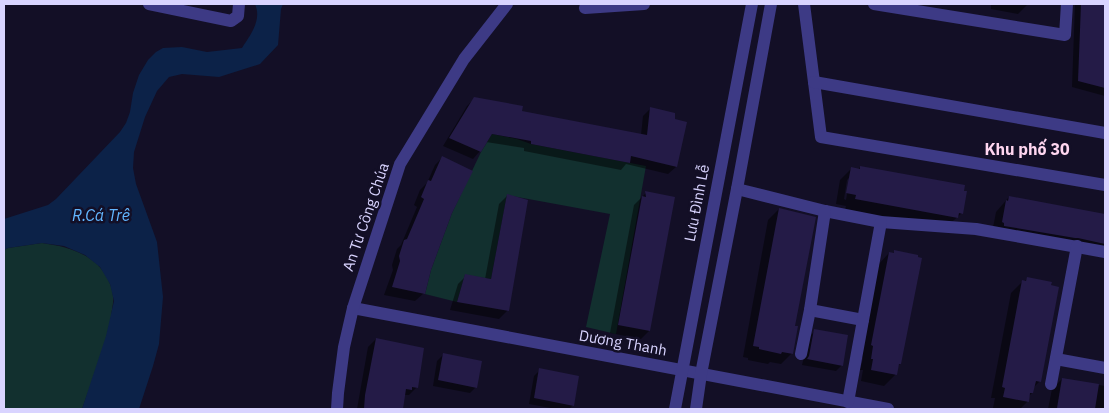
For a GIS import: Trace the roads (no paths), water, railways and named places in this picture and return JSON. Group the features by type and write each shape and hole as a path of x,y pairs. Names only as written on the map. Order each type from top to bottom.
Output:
{"street":[{"path":"148,4 231,21 238,16 240,4"},
{"name":"An Tư Công Chúa","path":"337,409 344,347 353,308 400,164 464,59 507,4"},
{"path":"585,8 644,4"},
{"name":"Lưu Đình Lễ","path":"675,409 752,4"},
{"path":"696,409 771,4"},
{"path":"804,4 821,137 1105,185"},
{"path":"874,4 1066,35 1067,4"},
{"path":"814,82 1105,133"},
{"path":"737,189 825,211 881,222 976,229 1105,252"},
{"path":"801,354 810,310 825,211"},
{"path":"848,402 881,222"},
{"path":"1051,384 1076,246"},
{"name":"Dương Thanh","path":"353,308 888,409"},
{"path":"810,310 863,320"},
{"path":"1056,359 1105,368"}],"water":[{"name":"R.Cá Trê","path":"255,4 283,4 278,45 260,64 219,77 182,74 169,77 157,91 145,117 134,152 133,168 136,184 157,242 163,297 159,344 139,409 82,409 106,336 114,301 110,284 100,267 85,255 64,246 42,243 4,250 4,219 48,205 56,199 120,132 130,112 133,93 139,75 148,60 156,52 163,48 182,47 207,52 242,48 252,32 256,21 257,10"}],"district":[{"name":"Khu phố 30","path":"1027,149"}]}
